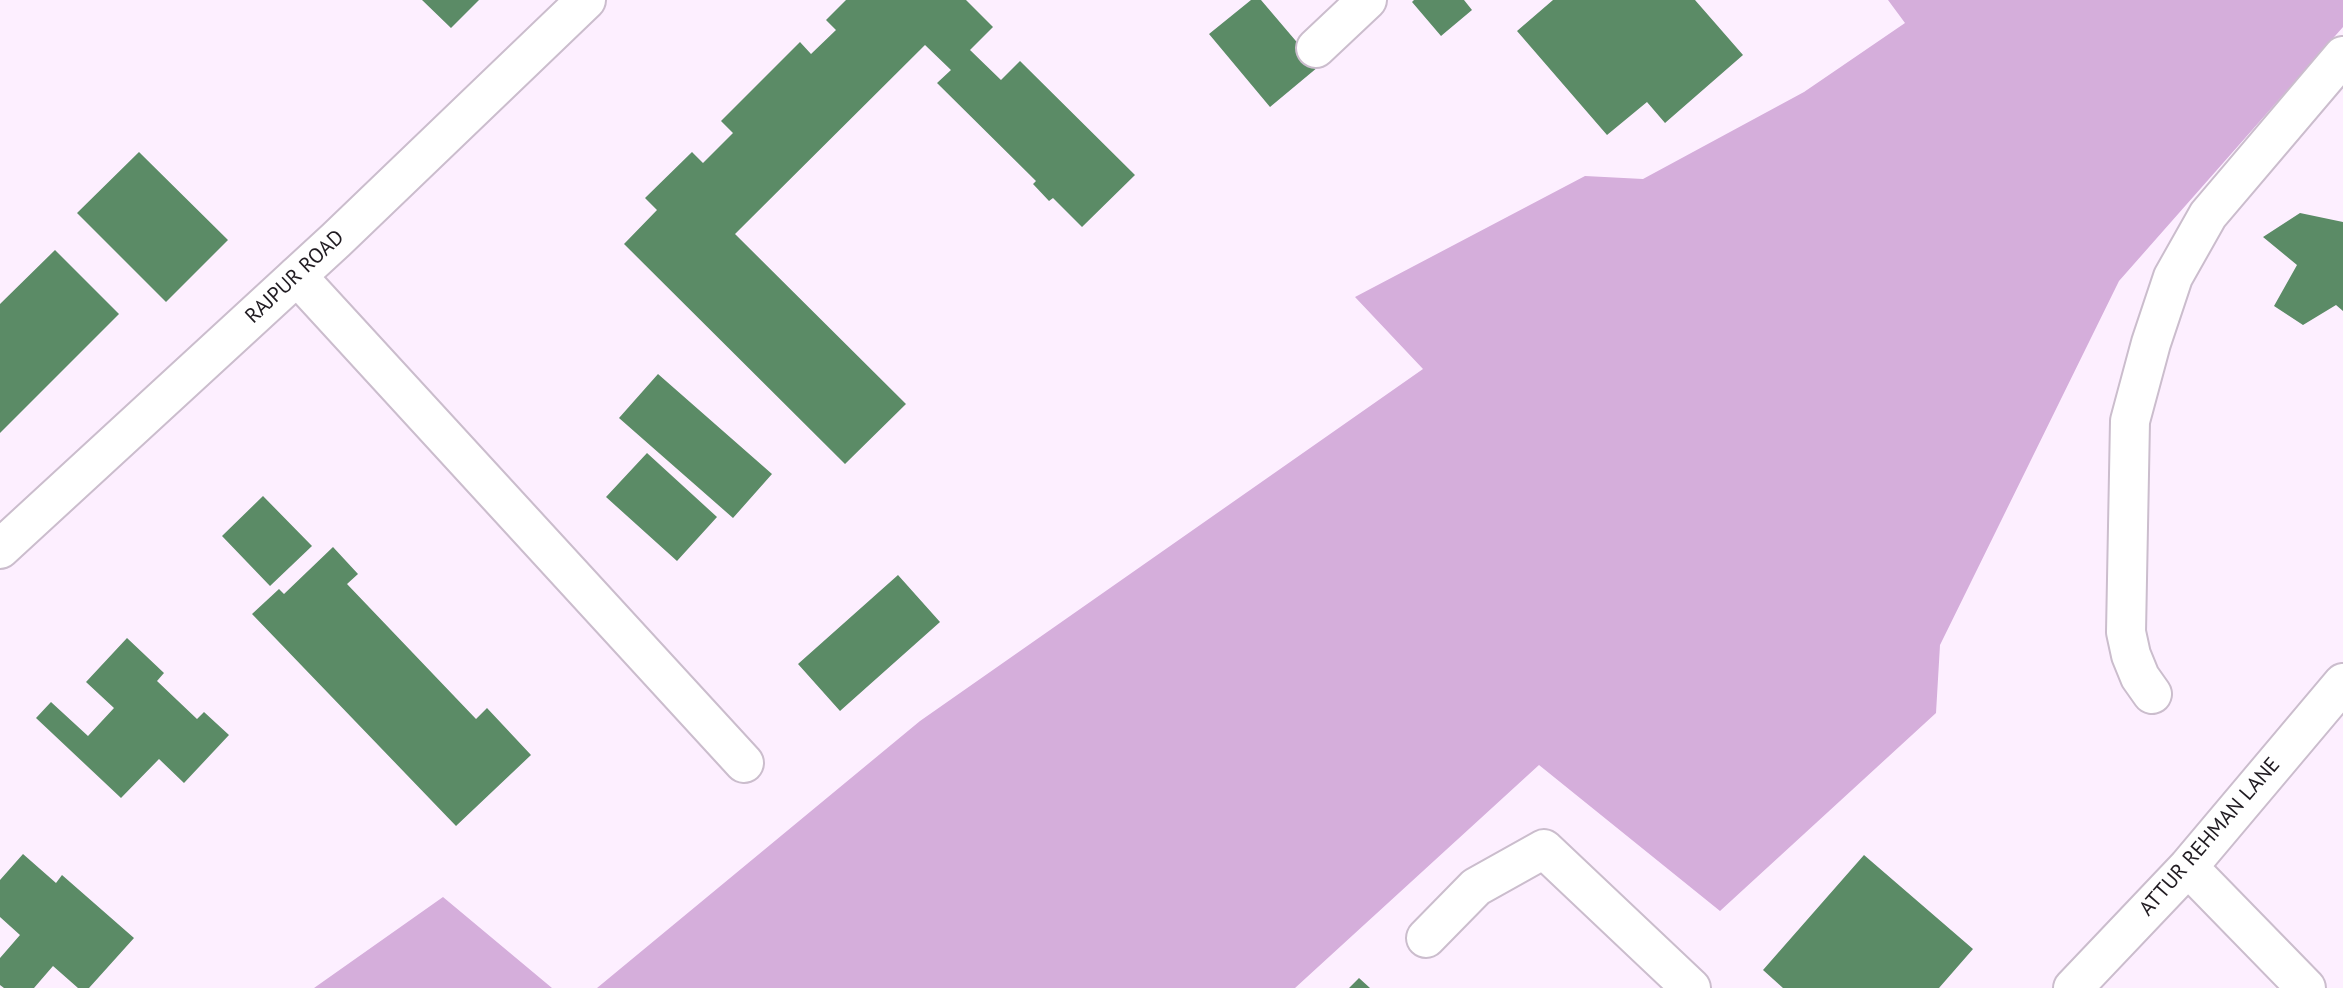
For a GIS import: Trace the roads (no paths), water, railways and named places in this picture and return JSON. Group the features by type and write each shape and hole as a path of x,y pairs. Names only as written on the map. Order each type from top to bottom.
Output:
{"street":[{"name":"RAJPUR ROAD","path":"0,549 297,276 586,0"},
{"path":"1316,48 1367,0"},
{"path":"2152,694 2140,677 2126,632 2130,421 2151,342 2173,277 2208,215 2343,56"},
{"path":"297,276 744,763"},
{"name":"ATTUR REHMAN LANE","path":"2073,988 2188,867 2343,683"},
{"path":"1426,938 1476,887 1544,849 1691,988"},
{"path":"2188,867 2305,988"}]}
